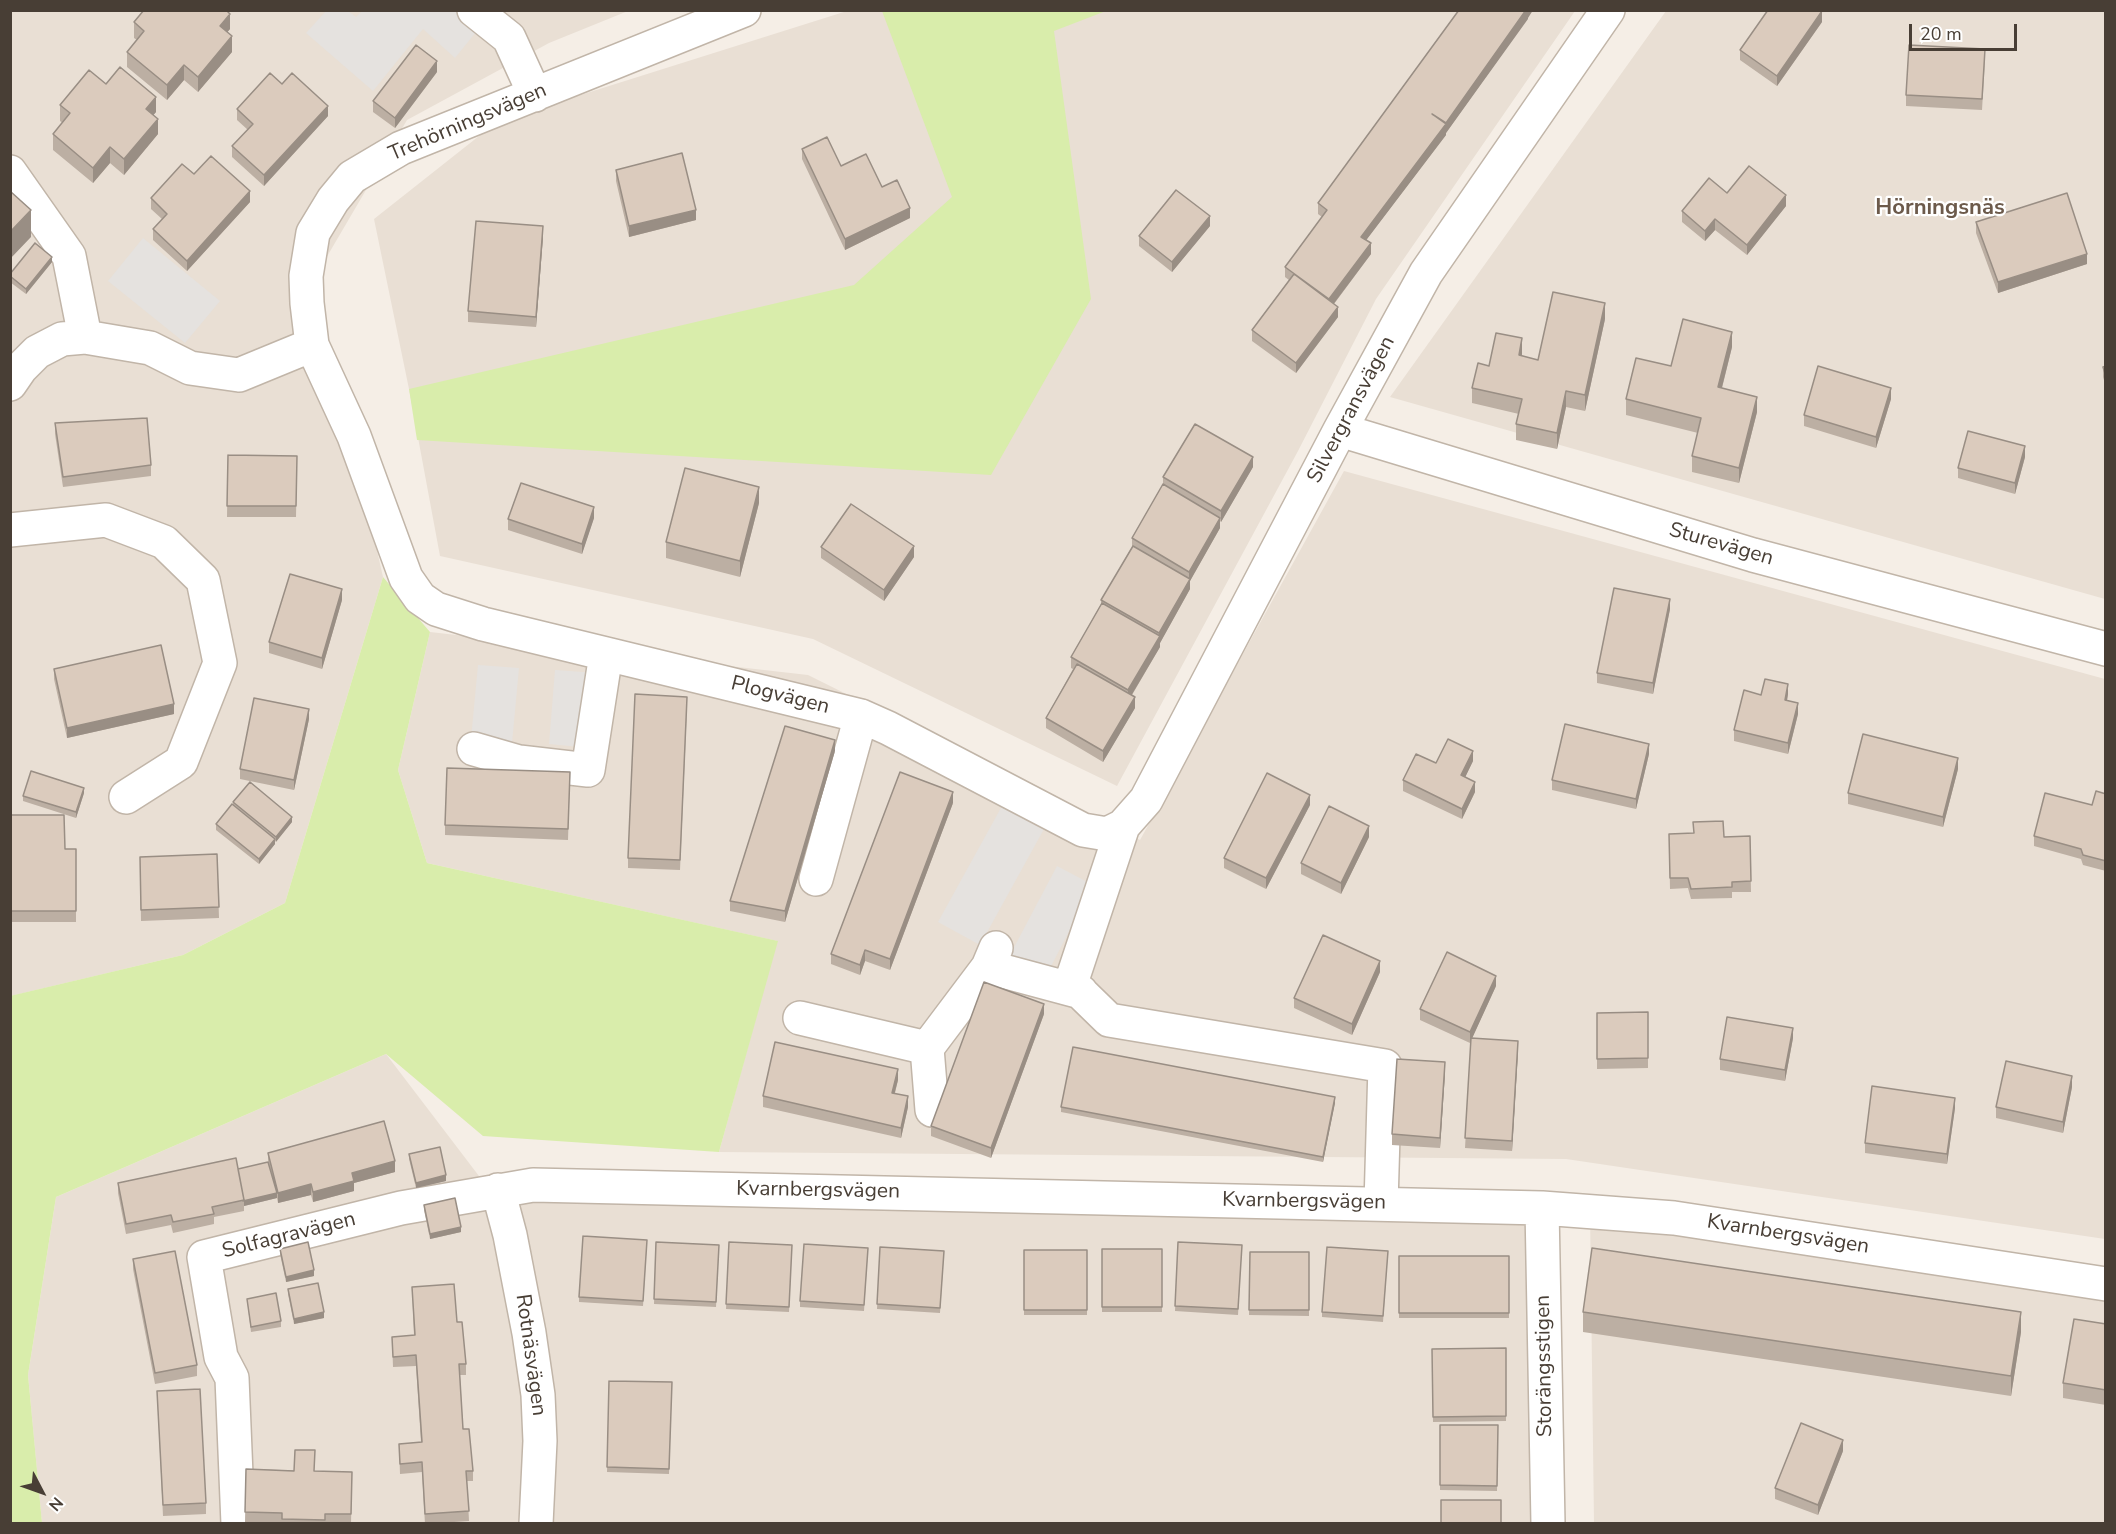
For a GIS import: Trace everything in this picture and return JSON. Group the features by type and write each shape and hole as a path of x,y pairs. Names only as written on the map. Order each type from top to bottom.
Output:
{"street":[{"path":"474,10 509,38 535,95"},
{"name":"Trehörningsvägen","path":"420,598 406,578 354,436 312,345 306,276 313,233 333,200 352,177 401,148 744,10"},
{"name":"Silvergransvägen","path":"1123,826 1146,800 1340,430 1426,273 1608,10"},
{"path":"10,172 69,256 85,337"},
{"path":"10,384 21,368 37,352 62,339 85,337 150,348 190,368 239,375 312,345"},
{"name":"Sturevägen","path":"1340,430 1753,555 2106,649"},
{"path":"10,530 106,520 164,542 202,580 220,663 181,762 126,797"},
{"name":"Plogvägen","path":"420,598 436,609 483,624 861,716 1083,830 1107,834 1123,826"},
{"path":"474,749 519,762 588,770 606,654"},
{"path":"816,879 861,716"},
{"path":"1123,826 1071,983 1109,1020 1385,1066 1381,1204"},
{"path":"932,1110 927,1048 992,957 1081,992"},
{"path":"800,1018 927,1048"},
{"name":"Kvarnbergsvägen","path":"498,1190 545,1185 1542,1208 1674,1218 2106,1284"},
{"name":"Solfagravägen","path":"238,1524 232,1378 220,1357 204,1257 401,1208 498,1190"},
{"name":"Rotnäsvägen","path":"498,1190 510,1235 530,1333 538,1395 540,1442 536,1524"},
{"name":"Storängsstigen","path":"1542,1208 1548,1524"}],"shaded area":[{"path":"10,11 628,11 549,43 407,120 315,277 383,577 285,903 183,955 11,996"},
{"path":"326,11 348,11 356,17 362,11 474,11 485,21 455,58 423,29 373,91 306,33"},
{"path":"847,11 1575,11 1376,299 1298,451 1117,786 813,639 440,556 374,219 498,121"},
{"path":"1666,11 2105,11 2105,599 1390,397"},
{"path":"143,238 220,301 185,343 108,281"},
{"path":"1344,471 2105,679 2105,1239 1566,1159 719,1152 777,941 427,863 398,770 430,632 808,675 1140,840"},
{"path":"478,665 519,668 512,743 471,739"},
{"path":"555,670 597,673 590,748 549,744"},
{"path":"1002,806 1044,829 980,945 938,922"},
{"path":"1057,866 1093,885 1047,974 1010,955"},
{"path":"386,1054 482,1180 1539,1205 1545,1523 42,1524 28,1375 56,1197"},
{"path":"1590,1210 2105,1285 2105,1523 1594,1523"}],"green space":[{"path":"882,11 1106,11 1054,31 1091,299 991,475 417,440 409,389 854,285 952,197"},
{"path":"383,577 430,632 398,770 427,863 778,941 719,1152 483,1136 386,1054 56,1197 28,1375 42,1523 11,1523 10,996 183,955 285,903"}],"building":[{"path":"144,10 226,10 230,14 220,26 232,36 198,77 184,65 167,85 127,52 144,31 134,22"},
{"path":"1459,10 1526,10 1446,123 1432,114 1446,124 1361,237 1371,243 1329,299 1285,267 1327,210 1318,203"},
{"path":"1768,10 1822,11 1777,76 1740,50"},
{"path":"416,45 437,61 395,118 373,101"},
{"path":"1909,45 1985,49 1982,99 1906,95"},
{"path":"120,67 156,97 146,109 158,119 124,159 110,147 93,168 53,134 70,113 60,105 89,70 106,84"},
{"path":"270,73 282,84 292,73 328,106 264,175 232,146 253,124 237,109"},
{"path":"827,137 841,166 866,154 882,187 897,180 910,208 845,239 802,149"},
{"path":"682,153 696,210 629,226 616,170"},
{"path":"211,156 250,191 187,261 153,229 167,214 151,198 182,164 194,174"},
{"path":"1749,166 1786,195 1747,245 1715,219 1705,231 1682,211 1709,178 1727,193"},
{"path":"1176,190 1210,216 1172,262 1139,236"},
{"path":"10,191 31,210 10,232"},
{"path":"2067,193 2087,254 1998,282 1976,222"},
{"path":"476,221 543,226 536,317 468,311"},
{"path":"35,243 52,257 26,289 10,274"},
{"path":"1294,274 1338,307 1296,363 1252,330"},
{"path":"1553,292 1605,303 1585,395 1566,391 1557,433 1516,424 1522,399 1472,388 1478,363 1489,366 1496,333 1522,338 1519,355 1538,360"},
{"path":"1683,319 1732,332 1718,387 1757,397 1739,468 1692,456 1701,418 1626,399 1636,358 1671,366"},
{"path":"1818,366 1891,388 1876,437 1804,415"},
{"path":"147,418 151,465 63,477 55,423"},
{"path":"1195,424 1253,457 1221,511 1163,477"},
{"path":"1968,431 2025,446 2015,483 1958,468"},
{"path":"228,455 297,456 296,506 227,506"},
{"path":"685,468 759,487 740,561 666,542"},
{"path":"521,483 594,507 582,544 508,519"},
{"path":"1163,484 1220,518 1189,572 1132,538"},
{"path":"851,504 914,546 884,590 821,547"},
{"path":"1133,546 1190,579 1159,633 1101,600"},
{"path":"290,574 342,589 322,658 269,642"},
{"path":"1614,588 1670,599 1653,683 1597,673"},
{"path":"1102,603 1160,636 1128,690 1071,657"},
{"path":"161,645 174,704 67,728 54,669"},
{"path":"1077,664 1135,697 1103,751 1046,718"},
{"path":"1765,679 1788,684 1785,700 1798,703 1788,743 1734,730 1744,690 1761,695"},
{"path":"635,694 687,697 680,860 628,858"},
{"path":"254,698 309,709 294,780 240,769"},
{"path":"1565,724 1649,744 1636,799 1552,780"},
{"path":"785,726 835,740 785,911 730,901"},
{"path":"1863,734 1958,758 1943,817 1848,793"},
{"path":"1448,739 1473,751 1461,775 1475,782 1462,809 1403,780 1416,754 1436,763"},
{"path":"447,768 570,772 568,829 445,825"},
{"path":"31,771 84,788 76,812 23,796"},
{"path":"900,772 953,792 890,959 865,950 860,965 831,954"},
{"path":"1267,773 1310,795 1266,878 1224,858"},
{"path":"250,782 292,817 276,837 233,802"},
{"path":"2096,791 2106,794 2106,861 2083,855 2081,849 2034,836 2045,793 2092,805"},
{"path":"232,804 275,839 259,859 216,824"},
{"path":"1329,806 1369,826 1341,883 1301,863"},
{"path":"10,815 64,815 65,849 76,849 76,911 10,911"},
{"path":"1723,821 1724,837 1750,836 1751,881 1732,882 1732,887 1691,889 1688,878 1670,878 1669,834 1694,833 1693,822"},
{"path":"217,854 219,907 141,910 140,857"},
{"path":"1323,935 1380,961 1352,1024 1294,998"},
{"path":"1447,952 1496,976 1470,1032 1420,1009"},
{"path":"984,982 1044,1004 991,1148 931,1126"},
{"path":"1648,1012 1648,1058 1597,1059 1597,1013"},
{"path":"1727,1017 1793,1028 1785,1070 1720,1059"},
{"path":"1471,1038 1518,1041 1512,1141 1465,1138"},
{"path":"775,1042 898,1069 892,1093 908,1096 901,1128 763,1096"},
{"path":"1073,1047 1335,1097 1323,1157 1061,1107"},
{"path":"1397,1059 1445,1062 1440,1138 1392,1134"},
{"path":"2006,1061 2072,1076 2063,1122 1996,1107"},
{"path":"1872,1086 1955,1098 1947,1154 1865,1143"},
{"path":"384,1121 395,1161 352,1173 354,1181 313,1192 311,1184 278,1193 268,1153"},
{"path":"440,1147 446,1175 416,1183 409,1154"},
{"path":"236,1158 244,1200 212,1207 214,1214 173,1222 171,1215 126,1224 118,1183"},
{"path":"268,1162 277,1193 243,1201 238,1169"},
{"path":"455,1198 461,1227 430,1234 424,1205"},
{"path":"583,1236 647,1240 643,1301 579,1297"},
{"path":"308,1242 314,1270 286,1277 280,1249"},
{"path":"656,1242 719,1245 716,1302 654,1299"},
{"path":"729,1242 792,1245 789,1307 726,1304"},
{"path":"1178,1242 1242,1245 1238,1309 1175,1306"},
{"path":"804,1244 868,1248 864,1305 800,1301"},
{"path":"880,1247 944,1251 940,1308 877,1304"},
{"path":"1327,1247 1388,1251 1383,1316 1322,1312"},
{"path":"1592,1248 2021,1312 2011,1376 1583,1312"},
{"path":"1102,1249 1162,1249 1162,1307 1102,1307"},
{"path":"1024,1250 1087,1250 1087,1310 1024,1310"},
{"path":"175,1251 197,1365 155,1373 133,1259"},
{"path":"1250,1252 1309,1252 1309,1310 1249,1310"},
{"path":"1399,1256 1509,1256 1509,1313 1399,1313"},
{"path":"318,1283 324,1312 294,1319 288,1289"},
{"path":"454,1284 457,1322 462,1322 466,1364 459,1364 463,1429 469,1429 473,1471 466,1471 469,1511 425,1514 422,1462 400,1464 399,1444 422,1442 416,1355 393,1357 392,1337 415,1335 412,1287"},
{"path":"276,1293 281,1321 251,1327 247,1299"},
{"path":"2074,1319 2106,1324 2106,1390 2063,1383"},
{"path":"1506,1348 1506,1416 1433,1417 1432,1349"},
{"path":"609,1381 672,1382 669,1469 607,1467"},
{"path":"200,1389 206,1503 163,1505 157,1391"},
{"path":"1801,1423 1843,1440 1818,1505 1775,1488"},
{"path":"1440,1425 1498,1425 1497,1486 1440,1485"},
{"path":"295,1450 315,1450 314,1471 352,1472 351,1514 325,1514 325,1520 282,1519 282,1513 245,1512 246,1469 294,1471"},
{"path":"1441,1500 1501,1500 1501,1524 1441,1524"}],"district":[{"name":"Hörningsnäs","path":"1940,209"}]}
